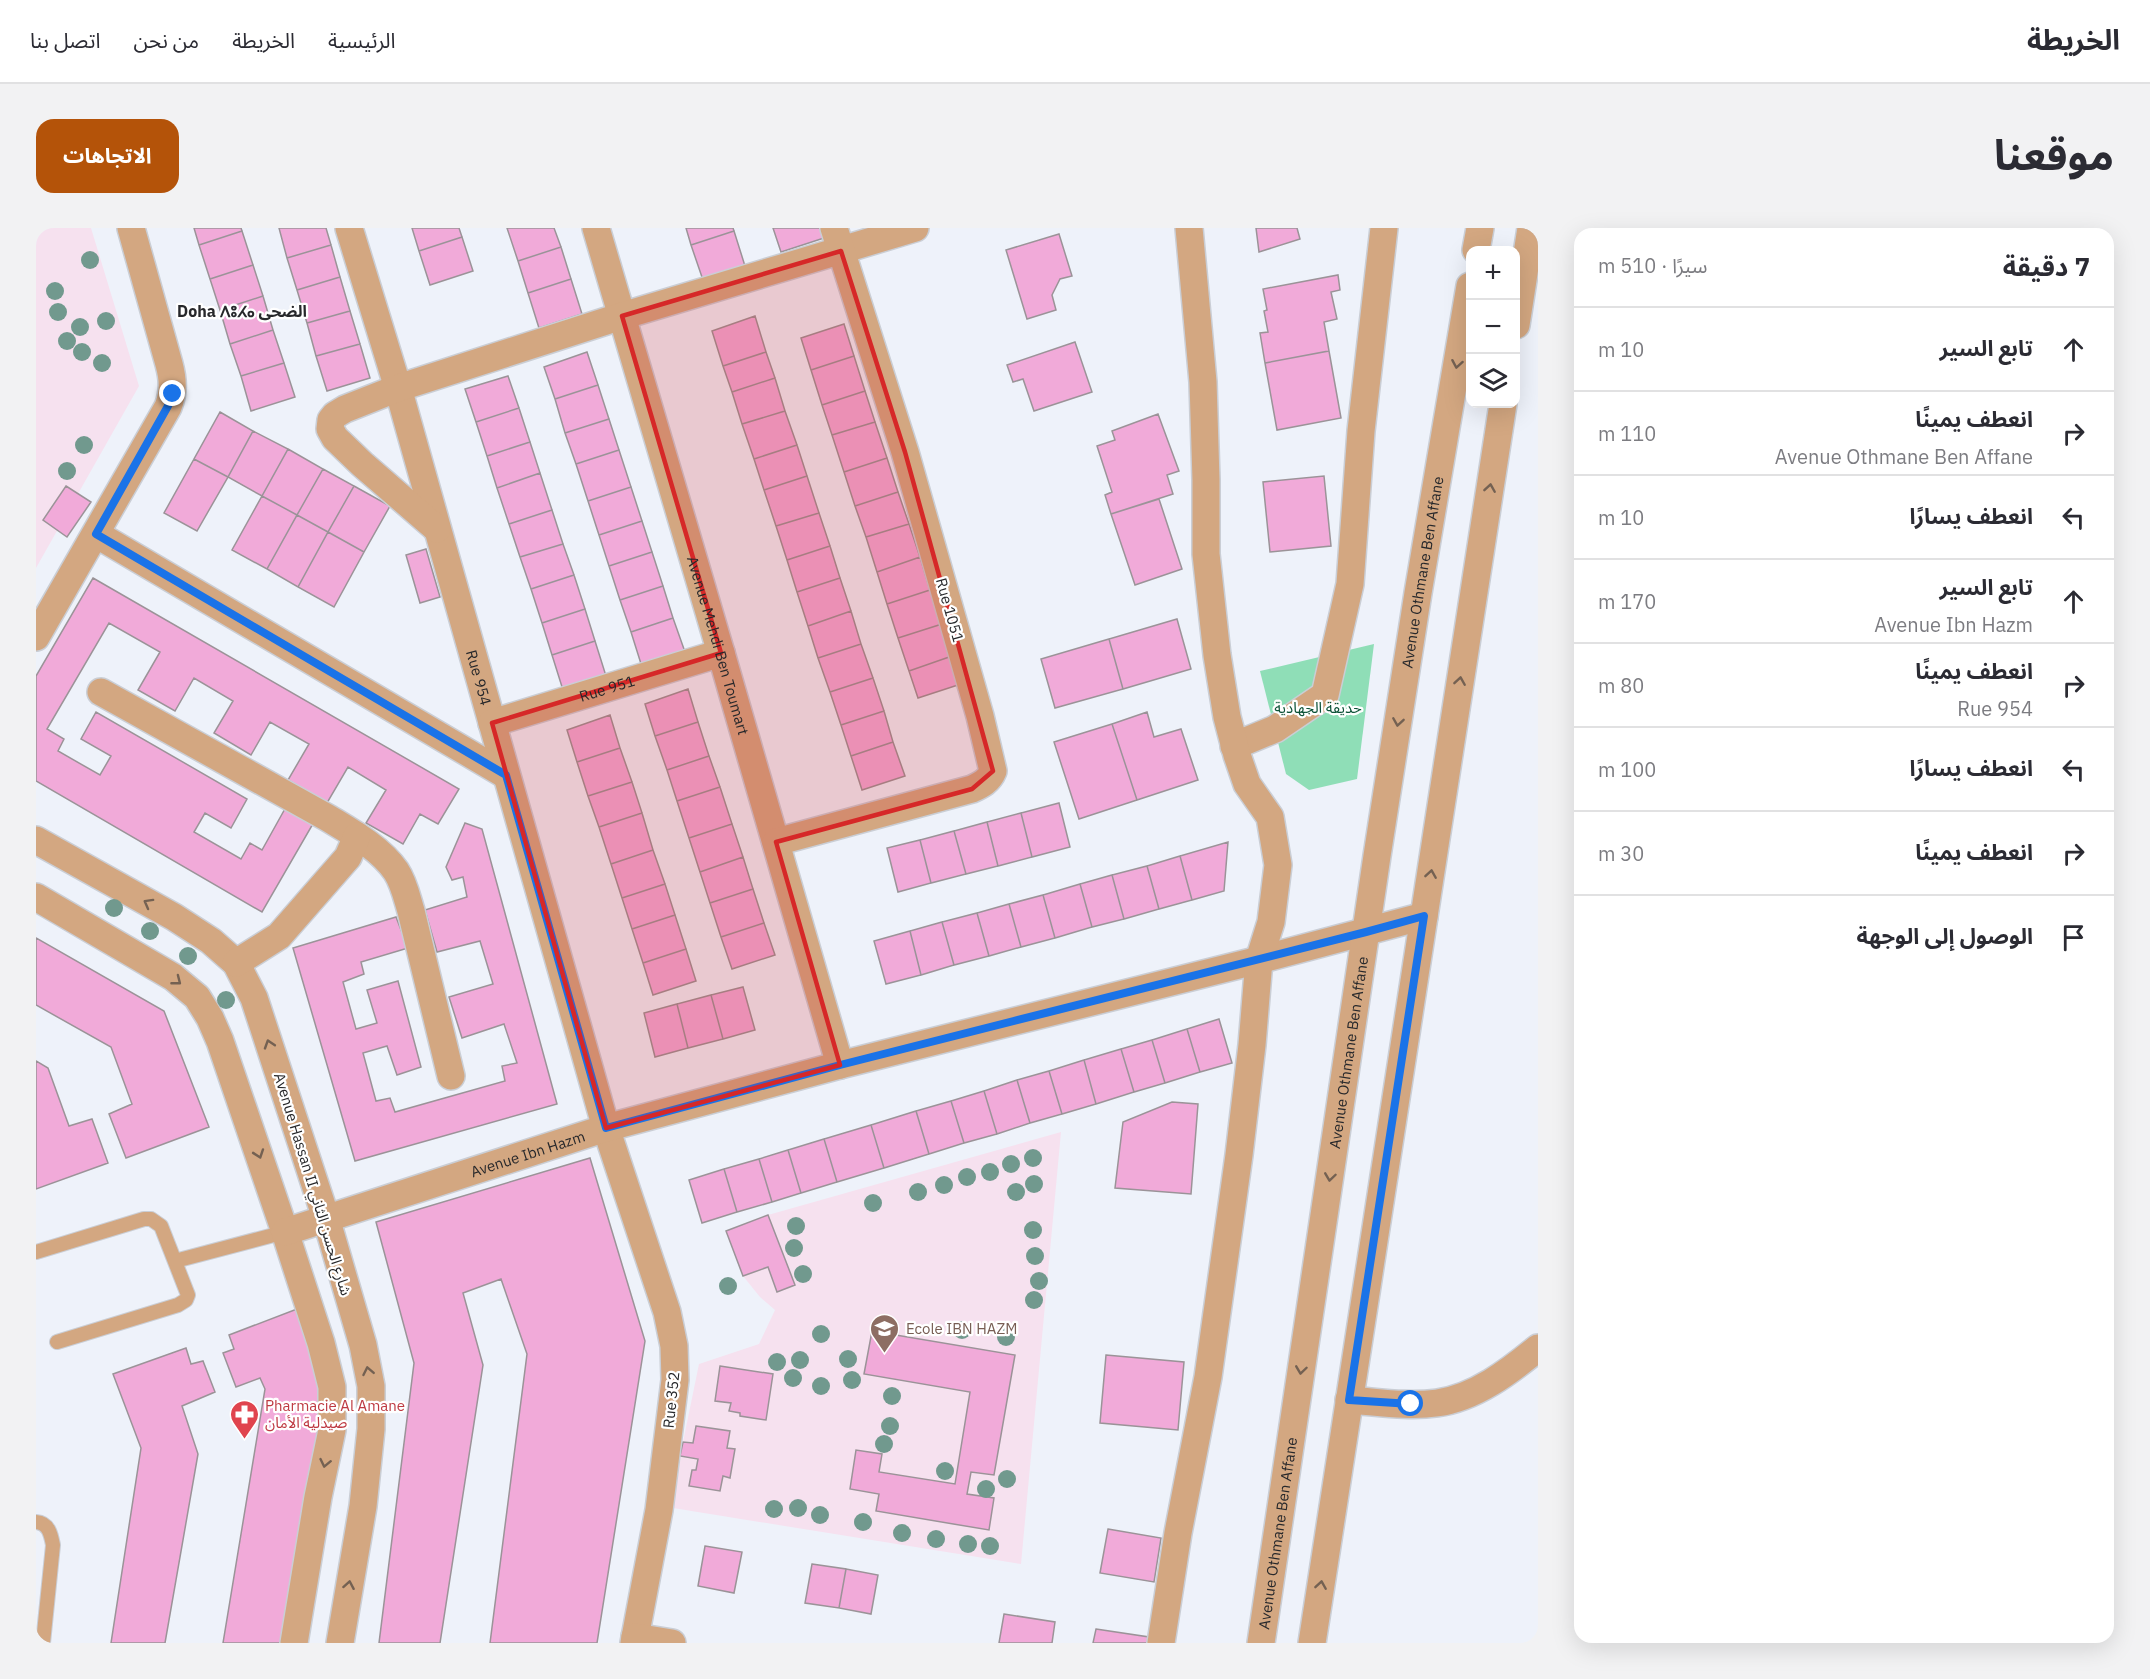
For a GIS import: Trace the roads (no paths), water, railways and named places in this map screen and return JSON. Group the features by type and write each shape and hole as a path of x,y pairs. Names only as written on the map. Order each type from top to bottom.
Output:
{"street":[{"path":"36,637 173,394 169,364 131,228"},
{"name":"Rue 954","path":"349,228 398,388 606,1128"},
{"name":"Avenue Mehdi Ben Toumart","path":"596,228 840,1065"},
{"path":"437,529 335,438 330,429 331,420 345,409 398,388 622,316 838,240 915,228"},
{"path":"1161,1643 1178,1533 1208,1377 1252,1045 1259,960 1271,922 1278,865 1270,817 1247,784 1234,746 1217,655 1206,554 1203,382 1189,228"},
{"path":"1234,746 1275,729 1325,695 1350,584 1360,431 1384,228"},
{"path":"1477,246 1480,228"},
{"path":"1519,300 1531,228"},
{"name":"Rue 1051","path":"776,842 972,789 983,784 993,771 980,716 905,452 838,240"},
{"name":"Avenue Othmane Ben Affane","path":"1261,1643 1418,593 1468,300"},
{"path":"1312,1643 1502,408"},
{"path":"96,534 506,775"},
{"name":"Rue 951","path":"492,723 721,653"},
{"path":"101,692 357,836 396,871 405,890 452,1076"},
{"path":"236,963 279,936 348,856 357,836"},
{"name":"Avenue Hassan II شارع الحسن الثاني","path":"36,840 174,917 211,941 236,963 254,998 326,1218 363,1345 370,1386 371,1429 363,1506 340,1643"},
{"path":"36,897 173,977 197,997 220,1041 321,1343 332,1387 332,1431 318,1497 294,1643"},
{"name":"Avenue Ibn Hazm","path":"285,1232 606,1128 840,1065 1259,960 1424,916"},
{"name":"Rue 352","path":"606,1128 667,1312 674,1346 675,1380 658,1510 634,1640"},
{"path":"1349,1400 1411,1404 1439,1403 1467,1394 1491,1382 1538,1348"},
{"path":"634,1640 672,1643"}],"lane":[{"path":"36,1252 144,1219 151,1219 160,1226 188,1295 186,1300 178,1305 57,1342"},
{"path":"175,1261 285,1232"},
{"path":"36,1522 40,1522 50,1530 53,1545 41,1634"}],"place":[{"name":"Ecole IBN HAZM","path":"885,1354"},
{"name":"Pharmacie Al Amane صيدلية الأمان","path":"244,1440"}],"district":[{"name":"Doha ⴷⵓⵃⴰ الضحى","path":"242,311"}],"park label":[{"name":"حديقة الجهادية","path":"1318,707"}]}
